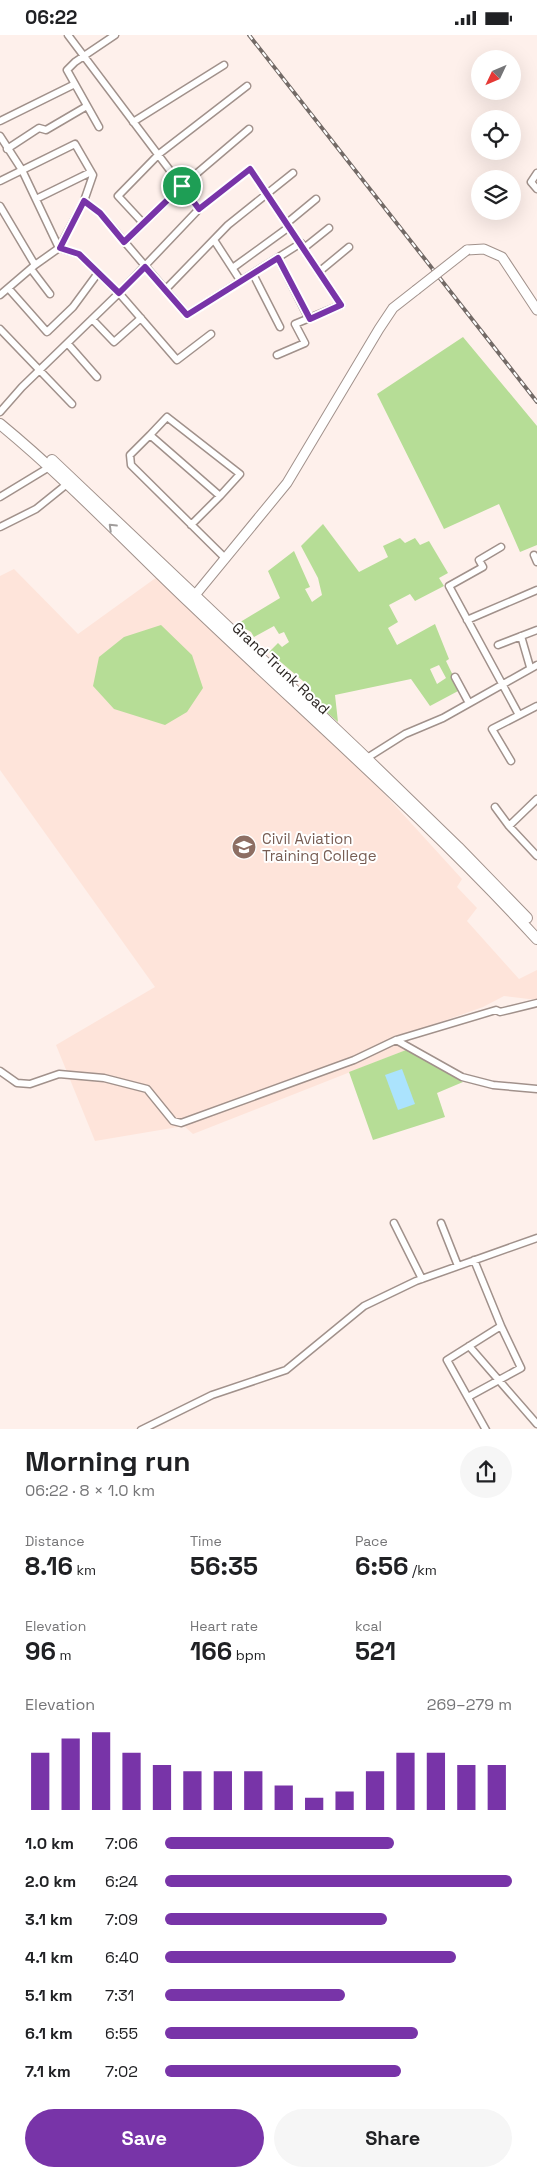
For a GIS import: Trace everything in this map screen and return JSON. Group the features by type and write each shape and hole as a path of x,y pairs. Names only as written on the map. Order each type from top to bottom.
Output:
{"highway":[{"name":"Grand Trunk Road","path":"0,414 72,477 192,599 463,861 537,939"},
{"name":"Grand Trunk Road","path":"0,424 51,466 67,484 367,758 458,847 537,929"}],"main road":[{"path":"192,599 287,483 393,308 467,250 484,249 502,257 537,310"}],"street":[{"path":"68,35 199,209"},
{"path":"99,127 67,70 116,35"},
{"path":"133,122 224,65"},
{"path":"0,121 75,84"},
{"path":"143,223 118,196 159,154 247,86"},
{"path":"7,149 39,128 46,129 87,105"},
{"path":"124,242 182,186 249,129"},
{"path":"0,136 22,170 60,248 79,254 119,293 177,360 212,334"},
{"path":"0,181 75,143 93,175 84,201 60,248 33,267 0,295"},
{"path":"0,414 22,387 41,371 145,267 199,209 250,169 268,193 341,305 295,324 305,343 277,355"},
{"path":"36,199 91,172"},
{"path":"166,289 214,239 293,173"},
{"path":"537,173 531,182 537,189"},
{"path":"234,267 288,225 316,199"},
{"path":"84,201 100,213 187,315 240,280 329,228"},
{"path":"0,206 50,294"},
{"path":"214,239 234,267 240,280"},
{"path":"320,271 349,247"},
{"path":"278,258 310,319"},
{"path":"9,289 47,332 73,307 98,273"},
{"path":"253,274 280,327"},
{"path":"92,319 114,342 141,318"},
{"path":"0,329 72,404"},
{"path":"68,344 97,377"},
{"path":"191,525 240,474 167,417 130,455 131,465 191,525 225,558"},
{"path":"150,435 220,496"},
{"path":"0,497 51,466"},
{"path":"0,527 36,509 67,484"},
{"path":"501,547 479,560 483,567 449,586 520,715"},
{"path":"534,555 537,562"},
{"path":"467,620 537,591"},
{"path":"498,645 537,629"},
{"path":"367,758 405,735 469,703 534,666 521,636"},
{"path":"455,677 469,703"},
{"path":"511,761 492,729 537,706"},
{"path":"509,826 537,799"},
{"path":"495,807 509,826 537,855"},
{"path":"0,1071 17,1083 30,1084 59,1074 104,1077 147,1089 174,1121 181,1123 354,1060 396,1040 496,1011 500,1012 537,1003"},
{"path":"396,1040 462,1077 493,1085 537,1089"},
{"path":"394,1223 422,1279"},
{"path":"441,1223 458,1266"},
{"path":"141,1429 212,1395 286,1371 364,1306 422,1279 537,1238"},
{"path":"468,1397 521,1368 501,1326 474,1260"},
{"path":"486,1429 447,1360 501,1326"},
{"path":"469,1346 537,1424"}],"shaded area":[{"name":"Civil Aviation Training College","path":"14,569 78,634 157,577 369,777 462,879 457,887 477,908 467,921 519,979 537,970 537,1000 504,996 483,1007 401,1036 406,1050 193,1134 184,1126 95,1141 56,1045 155,987 0,770 0,576"}],"green space":[{"path":"463,337 537,426 537,545 520,552 499,504 444,529 377,394"},
{"path":"323,524 359,572 388,557 383,546 400,538 405,543 415,538 420,545 429,541 448,573 439,578 444,586 415,601 410,594 389,605 398,622 388,628 397,645 435,624 449,659 446,661 460,690 430,706 411,679 335,695 338,722 316,703 310,689 303,681 269,652 278,643 282,647 289,642 284,632 279,634 274,626 254,637 251,632 237,624 280,598 268,571 294,551 310,587 305,589 312,602 322,595 318,578 301,546","holes":["439,665 446,678 437,684 430,669"]},
{"path":"161,625 192,655 203,688 187,712 165,725 114,709 93,686 99,657 124,637"},
{"path":"406,1050 463,1082 437,1093 445,1117 373,1140 349,1072"}],"water":[{"path":"402,1069 415,1104 398,1110 385,1075"}],"railway":[{"path":"249,35 537,402"}],"place":[{"name":"Civil Aviation Training College","path":"244,847"}],"route":[{"path":"250,169 268,193 341,305 310,319 278,258 240,280 187,315 145,267 119,293 79,254 60,248 84,201 100,213 124,242 182,186 199,209 250,169"}]}
